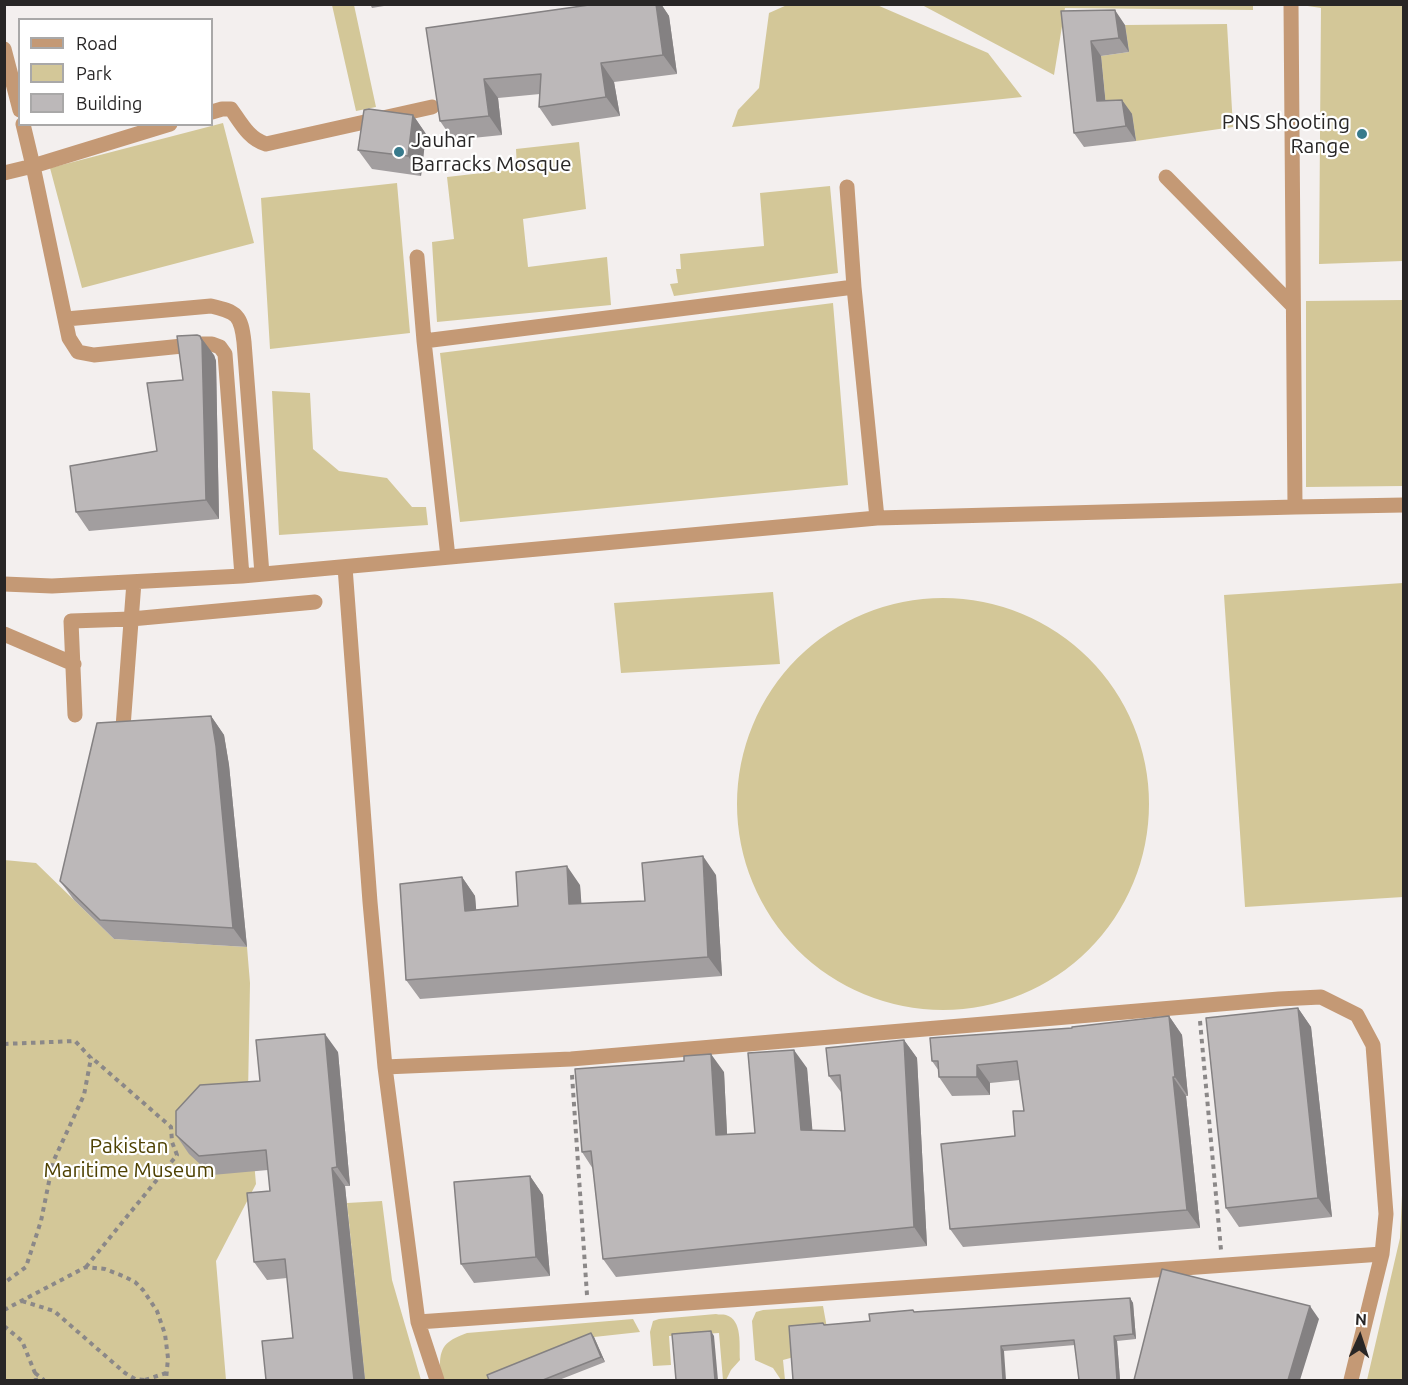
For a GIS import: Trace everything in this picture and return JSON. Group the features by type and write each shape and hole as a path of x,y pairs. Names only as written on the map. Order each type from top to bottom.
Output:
{"street":[{"path":"1291,4 1295,507"},
{"path":"4,50 18,102"},
{"path":"213,112 231,109 249,134 258,142 267,144 432,107"},
{"path":"23,126 69,338 78,352 94,355 212,344 220,347 225,354 242,576"},
{"path":"4,173 163,126"},
{"path":"1166,177 1293,306"},
{"path":"847,187 854,287 877,518"},
{"path":"417,257 448,557"},
{"path":"424,341 854,287"},
{"path":"66,319 211,306 237,315 242,327 244,342 262,574"},
{"path":"4,584 52,586 242,576 877,518 1404,505"},
{"path":"345,567 385,1067 418,1322 437,1380"},
{"path":"123,727 134,582"},
{"path":"75,715 71,621 131,619 315,602"},
{"path":"4,634 74,664"},
{"path":"385,1067 571,1059 1321,997 1357,1015 1373,1045 1386,1214 1382,1254 1351,1380"},
{"path":"418,1322 1382,1254"}],"path":[{"path":"1199,1006 1223,1266"},
{"path":"4,1044 75,1041 91,1058 171,1127 172,1142 177,1155 86,1267 4,1310"},
{"path":"4,1283 26,1267 41,1221 54,1162 84,1095 91,1058"},
{"path":"571,1059 588,1310"},
{"path":"86,1267 105,1269 123,1276 135,1282 143,1290 157,1311 165,1334 168,1358 166,1380"},
{"path":"21,1301 54,1311 125,1373 135,1379 145,1380 166,1373"},
{"path":"4,1326 22,1341 36,1380"},
{"path":"35,1373 44,1380"}],"green space":[{"path":"1253,4 1253,10 1065,8 1054,75 922,5"},
{"path":"332,5 354,5 376,107 356,111"},
{"path":"787,5 877,5 988,53 1022,97 732,127 738,110 759,88 769,13"},
{"name":"PNS Shooting Range","path":"1301,5 1403,5 1403,261 1319,264 1321,8"},
{"path":"1227,24 1233,127 1136,141 1132,114 1107,116 1101,56 1129,52 1125,25"},
{"path":"223,123 254,243 82,288 50,168"},
{"path":"579,142 586,209 523,219 528,267 607,257 611,305 437,322 432,242 454,239 447,177 517,169 516,149"},
{"path":"397,183 410,333 270,349 261,198"},
{"path":"830,186 838,273 674,296 670,284 678,283 676,269 681,269 680,254 764,246 760,193"},
{"path":"1403,300 1403,486 1306,487 1306,301"},
{"path":"833,303 848,485 460,522 440,353"},
{"path":"272,391 310,393 313,449 339,471 387,478 412,507 426,507 428,525 279,535"},
{"path":"1403,583 1403,897 1245,907 1224,595"},
{"path":"773,592 780,664 621,673 614,603"},
{"path":"943,598 983,602 1022,614 1057,633 1088,659 1114,690 1133,725 1145,764 1149,804 1145,844 1133,883 1114,918 1088,949 1057,975 1022,994 983,1006 943,1010 903,1006 864,994 829,975 798,949 772,918 753,883 741,844 737,804 741,764 753,725 772,690 798,659 829,633 864,614 903,602"},
{"name":"Pakistan Maritime Museum","path":"4,860 36,863 114,939 247,947 250,983 248,1094 256,1184 216,1261 226,1380 5,1380"},
{"path":"1403,1174 1403,1380 1367,1380 1400,1238"},
{"path":"382,1201 392,1280 421,1380 365,1380 347,1203"},
{"path":"823,1306 827,1328 794,1357 783,1360 785,1380 781,1380 773,1368 755,1360 752,1321 756,1312"},
{"path":"716,1314 731,1318 739,1334 740,1360 726,1380 723,1380 719,1333 669,1336 671,1365 653,1366 650,1332 653,1321"},
{"path":"633,1319 640,1332 594,1337 490,1380 443,1380 440,1358 444,1347 455,1338 467,1333"}],"building":[{"path":"596,4 656,4 663,55 601,63 606,97 539,107 541,74 484,79 489,116 440,121 426,28"},
{"path":"1115,10 1119,38 1091,41 1097,101 1122,100 1126,126 1074,133 1061,11"},
{"path":"364,110 413,115 408,156 358,150"},
{"path":"197,335 202,341 206,500 76,512 70,466 157,451 147,383 183,380 177,336"},
{"path":"211,716 216,746 233,928 100,920 60,881 97,723"},
{"path":"703,856 708,957 406,980 400,884 462,877 465,911 518,906 516,872 567,866 569,904 645,901 642,863"},
{"path":"1298,1008 1318,1198 1226,1208 1206,1018"},
{"path":"1169,1016 1187,1210 950,1229 941,1144 1015,1136 1013,1111 1024,1111 1017,1061 977,1065 977,1077 939,1077 938,1061 932,1061 930,1038 1072,1028"},
{"path":"325,1034 337,1167 332,1168 354,1380 266,1380 262,1341 293,1338 285,1259 254,1262 247,1193 270,1191 266,1150 199,1156 176,1135 176,1111 200,1085 260,1081 256,1040"},
{"path":"904,1040 914,1227 603,1259 591,1151 582,1152 575,1069 684,1061 684,1056 711,1054 716,1135 755,1133 748,1053 794,1050 801,1130 845,1131 840,1075 829,1076 826,1048"},
{"path":"530,1176 536,1257 461,1264 454,1182"},
{"path":"1162,1269 1310,1306 1288,1380 1134,1380"},
{"path":"1130,1298 1133,1334 1114,1336 1117,1380 1079,1380 1074,1340 1001,1346 1003,1380 793,1380 789,1326 870,1321 869,1314 913,1310 914,1312"},
{"path":"711,1331 715,1380 676,1380 672,1334"},
{"path":"591,1333 601,1357 543,1380 489,1380 487,1375"}],"place":[{"name":"PNS Shooting Range","path":"1362,134"},
{"name":"Jauhar Barracks Mosque","path":"399,152"}]}
